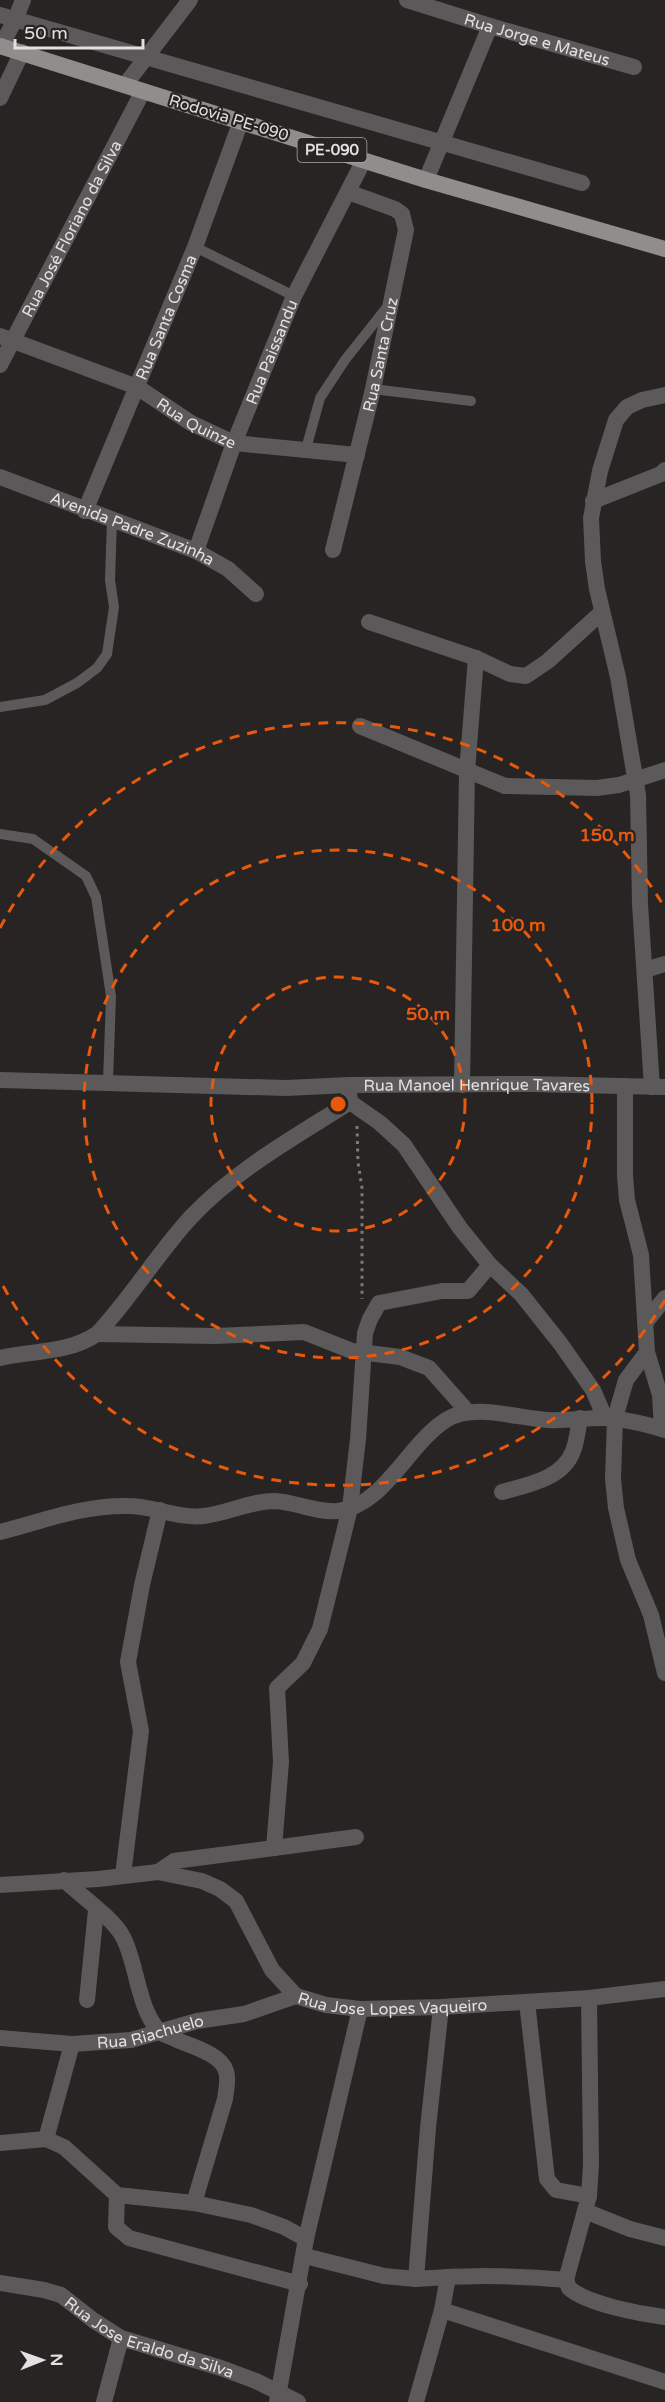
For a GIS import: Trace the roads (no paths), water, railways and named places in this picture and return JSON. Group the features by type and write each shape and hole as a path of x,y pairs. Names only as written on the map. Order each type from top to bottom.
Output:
{"main road":[{"name":"Rodovia PE-090","path":"0,46 426,180 665,249"}],"street":[{"path":"0,46 8,17 23,0"},
{"path":"125,85 190,0"},
{"name":"Rua Jorge e Mateus","path":"407,0 634,67"},
{"path":"8,17 582,183"},
{"path":"426,180 490,26"},
{"path":"0,98 22,52"},
{"name":"Rua José Floriano da Silva","path":"0,365 6,339 143,91"},
{"name":"Rua Santa Cosma","path":"85,511 195,247 241,121"},
{"name":"Rua Paissandu","path":"196,551 234,443 294,296 364,160"},
{"name":"Rua Santa Cruz","path":"333,550 373,389 406,230 402,214 395,209 348,192"},
{"name":"Rua Quinze","path":"6,339 137,387 191,423 234,443 357,455"},
{"path":"658,1087 640,904 638,795 619,686 592,561 591,519 593,501 616,420 627,407 665,394"},
{"path":"593,501 661,474 665,470"},
{"name":"Avenida Padre Zuzinha","path":"0,477 196,551 228,569 256,594"},
{"path":"369,622 476,658 510,674 520,676 531,675 602,612"},
{"path":"462,1085 467,771 476,658"},
{"path":"360,726 505,786 597,788 619,785 665,770"},
{"path":"645,970 665,964"},
{"name":"Rua Manoel Henrique Tavares","path":"0,1080 286,1088 349,1085 658,1087"},
{"path":"349,1085 353,1104 380,1123 404,1145 460,1228 490,1265 521,1294 560,1343 610,1418"},
{"path":"0,1532 82,1509 129,1505 180,1515 203,1516 256,1502 274,1501 323,1511 350,1508 365,1503 429,1432 456,1414 468,1412 501,1413 548,1420 610,1418 663,1429 660,1395 646,1352 641,1255 627,1200 625,1086"},
{"path":"0,1358 67,1348 78,1345 97,1334 192,1217 216,1193 259,1161 353,1104"},
{"path":"274,1848 281,1762 278,1688 303,1663 320,1629 350,1508 358,1439 365,1333 370,1319 379,1303 442,1291 468,1291 490,1265"},
{"path":"645,1323 665,1298"},
{"path":"97,1334 215,1336 304,1332 352,1351 400,1358 429,1368 468,1412"},
{"path":"646,1352 626,1380 610,1418 613,1479 616,1508 628,1560 651,1615 665,1673"},
{"path":"502,1492 535,1482 565,1466 573,1452 580,1418"},
{"path":"123,1875 141,1731 128,1662 142,1585 160,1510"},
{"path":"158,1872 174,1861 356,1837"},
{"name":"Rua Jose Lopes Vaqueiro","path":"0,1885 98,1879 158,1872 202,1881 220,1889 236,1901 273,1970 296,1996 326,2005 360,2009 441,2007 589,1998 665,1989"},
{"path":"64,1880 96,1910 113,1922 123,1936 139,1989 151,2019 160,2032 216,2060 226,2069 225,2098 194,2203"},
{"path":"87,2000 96,1910"},
{"name":"Rua Riachuelo","path":"0,2038 72,2044 130,2040 197,2021 244,2014 296,1996"},
{"path":"589,1998 591,2164 587,2204 566,2280 569,2288 585,2298 630,2311 665,2317"},
{"path":"527,2002 547,2179 556,2190 587,2204 630,2229 665,2238"},
{"path":"416,2279 428,2128 441,2007"},
{"path":"278,2397 306,2247 360,2009"},
{"path":"46,2139 72,2044"},
{"path":"0,2143 46,2139 64,2147 117,2195 194,2203 251,2215 284,2227 306,2247 384,2276 416,2279 529,2277 566,2280"},
{"path":"117,2195 116,2227 129,2238 300,2284"},
{"path":"416,2402 442,2310 448,2277"},
{"name":"Rua Jose Eraldo da Silva","path":"0,2283 61,2295 121,2338 221,2368 278,2397 298,2402"},
{"path":"442,2310 665,2382"},
{"path":"104,2402 121,2338"}],"lane":[{"path":"195,247 294,296"},
{"path":"306,449 320,398 345,360 393,300"},
{"path":"373,389 471,401"},
{"path":"0,707 45,700 77,683 97,668 107,654 114,607 110,580 112,520"},
{"path":"0,834 33,839 86,876 96,897 111,996 108,1082"}]}
